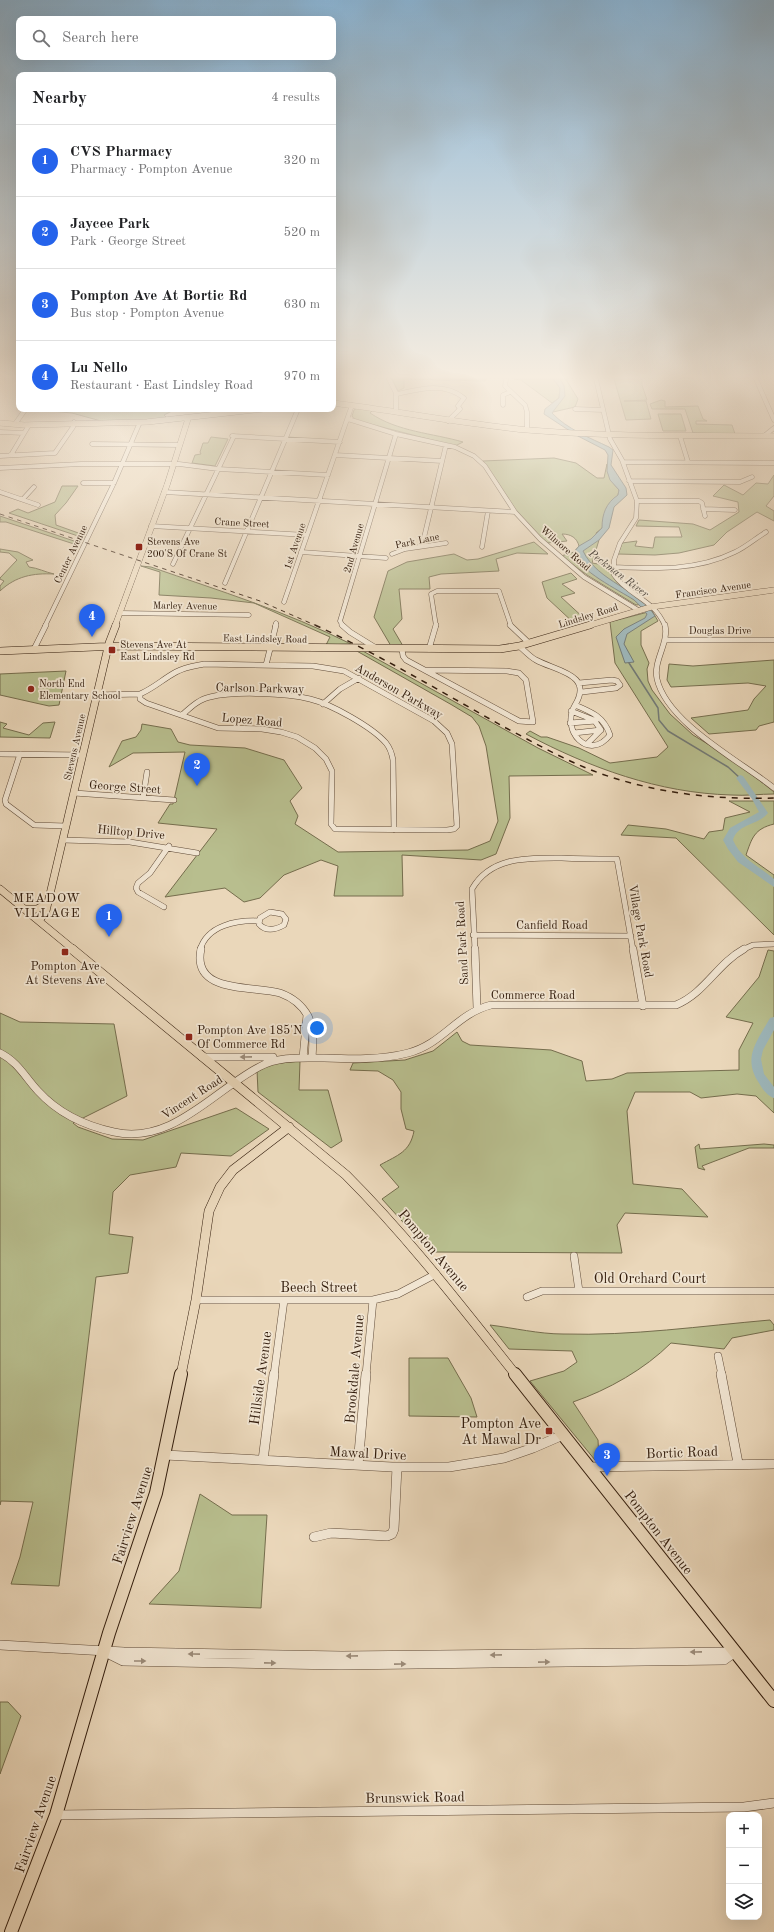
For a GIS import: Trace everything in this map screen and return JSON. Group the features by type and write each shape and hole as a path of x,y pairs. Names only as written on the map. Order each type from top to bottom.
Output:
{"main road":[{"name":"Stevens Avenue","path":"39,921 46,911 109,646 172,469"},
{"name":"Francisco Avenue","path":"652,607 774,590"},
{"name":"Lindsley Road","path":"529,643 652,607"},
{"name":"East Lindsley Road","path":"0,651 109,646 489,650 519,646 529,643"},
{"name":"Pompton Avenue","path":"0,889 346,1175 395,1225 436,1274 774,1701"},
{"path":"24,909 37,909 48,903"},
{"name":"Fairview Avenue","path":"11,1932 37,1868 56,1815 120,1600 149,1517 165,1455 196,1300 207,1217 216,1193 224,1181 239,1165 289,1127"}],"street":[{"name":"Center Avenue","path":"34,649 121,469"},
{"path":"173,564 218,469"},
{"path":"221,469 328,475"},
{"path":"225,583 272,469"},
{"name":"1st Avenue","path":"284,602 330,469"},
{"name":"2nd Avenue","path":"377,649 341,625 340,621 354,579 359,556 385,469"},
{"path":"422,546 440,469"},
{"name":"Wilmore Road","path":"486,469 514,512 562,559 584,576 640,610"},
{"path":"625,469 637,501 635,521 620,543 613,572 616,578 652,607 663,620 666,640 658,664 657,678 661,691 689,726 774,788"},
{"path":"629,481 740,482 752,477"},
{"path":"83,482 114,484"},
{"path":"23,499 34,488"},
{"path":"0,492 38,505"},
{"path":"164,492 514,512"},
{"path":"637,501 699,502 702,504 705,516"},
{"path":"703,509 735,510"},
{"path":"482,547 488,511"},
{"name":"Crane Street","path":"151,526 307,535"},
{"path":"614,567 665,569 698,564 733,553 766,532"},
{"name":"Park Lane","path":"392,554 398,551 422,546 446,543"},
{"path":"301,552 386,558"},
{"path":"429,649 430,641 436,628 432,592 499,591 509,624 529,643"},
{"name":"Marley Avenue","path":"120,613 249,615"},
{"path":"266,665 276,623"},
{"name":"Douglas Drive","path":"666,640 774,640"},
{"path":"519,646 536,661 567,673 579,683 582,692 575,705 572,711 570,723 574,733 587,744 595,747 600,745 610,733 601,716 575,705"},
{"path":"402,649 405,658 425,670 519,721 533,722 527,682 518,673 507,671 425,670"},
{"name":"Anderson Parkway","path":"140,694 152,689 176,672 191,666 208,664 326,667 344,671 359,678 434,721 447,733 452,744 456,827 450,830 394,830"},
{"path":"323,704 340,689 359,678"},
{"path":"579,683 612,680 617,681 620,685 616,688 582,692"},
{"path":"97,694 140,694"},
{"name":"Lopez Road","path":"140,694 140,700 146,703 218,728 269,729 298,737 320,751 331,767 332,827 339,830 394,830"},
{"name":"Carlson Parkway","path":"182,715 198,701 218,695 290,696 310,699 323,704 378,736 390,749 393,760 394,830"},
{"path":"572,711 596,721 600,730"},
{"path":"570,723 596,721"},
{"path":"587,744 600,730"},
{"path":"574,733 600,730"},
{"path":"0,754 83,755"},
{"path":"20,754 6,804 36,826 66,826"},
{"path":"143,798 147,772"},
{"name":"George Street","path":"74,793 174,800"},
{"name":"Hilltop Drive","path":"63,840 96,839 169,846 197,852"},
{"path":"164,906 138,892 136,888 169,846"},
{"name":"Sand Park Road","path":"477,1008 472,889 481,876 494,867 513,860 528,858 618,859"},
{"name":"Village Park Road","path":"618,859 643,1006"},
{"path":"259,921 236,922 213,932 200,949 200,960 202,967 211,978 225,986 270,991 285,995 299,1004 312,1025 312,1058"},
{"name":"Canfield Road","path":"473,935 631,936"},
{"name":"Commerce Road","path":"202,1057 312,1058 387,1056 412,1052 433,1043 461,1016 477,1008 491,1005 671,1006 684,1002 742,949 753,945 774,944"},
{"path":"303,1058 307,1015"},
{"name":"Vincent Road","path":"0,1053 14,1061 39,1091 61,1110 94,1127 124,1135 146,1134 164,1128 188,1115 234,1083"},
{"name":"Commerce Road","path":"234,1083 259,1065 274,1059 285,1058"},
{"path":"574,1256 579,1291"},
{"name":"Beech Street","path":"196,1300 373,1300 398,1294 436,1274"},
{"name":"Old Orchard Court","path":"527,1296 542,1291 774,1291"},
{"name":"Hillside Avenue","path":"262,1460 284,1300"},
{"name":"Brookdale Avenue","path":"358,1465 373,1300"},
{"path":"718,1356 738,1464"},
{"name":"Mawal Drive","path":"165,1455 397,1467 450,1468 489,1462 533,1449 563,1434"},
{"name":"Bortic Road","path":"590,1468 774,1464"},
{"path":"314,1537 331,1533 387,1536 392,1534 394,1529 397,1467"},
{"path":"0,1645 104,1652 123,1661 214,1658 423,1660 630,1657 724,1660 735,1652"},
{"name":"Brunswick Road","path":"56,1815 744,1807 774,1803"}],"green space":[{"path":"488,469 585,469 597,478 604,478 606,469 608,469 610,478 619,490 602,528 596,533 599,540 592,563 610,566 611,573 618,583 646,603 636,605 587,575 561,556 574,552 579,546 575,539 571,536 562,534 567,541 547,543 521,518"},
{"path":"774,475 774,496 766,506 774,511 774,521 757,512 727,532 714,545 679,553 655,555 618,554 622,543 637,541 635,546 653,548 655,537 682,537 679,527 636,526 639,520 693,524 710,530 739,512 738,502 713,496 724,485 743,495 756,483 768,484"},
{"path":"62,486 78,486 55,515 56,525 84,535 84,538 9,513 18,509 28,513 55,502"},
{"path":"0,516 74,541 74,544 6,522 0,522"},
{"path":"534,542 548,554 517,553 496,559 499,571 441,574 429,577 430,589 399,589 402,619 393,629 403,646 391,646 374,617 388,571 407,562 454,554 467,560 478,559"},
{"path":"0,549 18,552 33,560 26,562 29,567 54,574 25,576 12,582 0,591 0,586 4,581 0,578 17,560 9,553 0,552"},
{"path":"141,566 151,567 277,611 351,644 326,645 330,637 254,603 211,598 159,595 160,572"},
{"path":"571,573 577,579 562,584 575,593 561,597 586,620 575,624 547,598 542,582"},
{"path":"652,611 658,621 641,631 641,645 649,663 647,669 648,681 652,690 670,714 693,735 734,760 774,792 774,794 737,795 704,793 651,784 600,768 575,758 526,734 530,731 541,737 547,737 579,748 610,763 657,757 668,747 615,663 610,622"},
{"path":"355,650 361,650 538,748 593,775 509,776 510,818 496,854 481,860 402,855 403,896 334,896 338,866 321,860 284,875 260,898 244,902 225,888 165,897 217,829 158,823 170,804 173,804 185,752 133,753 109,767 122,741 136,737 141,730 142,724 171,729 178,742 190,745 245,748 284,760 302,788 290,801 298,816 295,824 338,852 468,850 490,841 498,821 486,746 479,726 472,717"},
{"path":"774,660 774,722 759,726 756,730 709,734 691,718 748,710 754,699 766,686 748,683 671,687 667,680 669,664 693,666"},
{"path":"66,671 59,705 49,706 0,695 0,674"},
{"path":"0,722 7,724 3,728 29,735 43,723 55,722 50,738 0,737"},
{"path":"729,801 774,801 774,824 767,826 755,835 746,855 774,875 774,935 676,838 621,835 628,825 666,829 704,839 709,832 723,830 725,818 750,812"},
{"path":"768,950 774,951 774,1113 756,1096 737,1094 701,1098 690,1092 635,1092 627,1111 633,1184 682,1189 708,1217 625,1213 617,1225 622,1253 430,1252 382,1199 399,1187 380,1165 398,1155 410,1144 414,1131 406,1129 401,1109 401,1092 393,1080 378,1071 350,1070 353,1063 405,1060 433,1051 457,1032 462,1041 470,1045 551,1050 582,1061 586,1081 612,1079 627,1073 739,1070 739,1050 753,1023 726,1017 759,977"},
{"path":"0,1013 20,1022 114,1024 127,1096 73,1123 78,1127 112,1139 143,1140 236,1108 269,1129 231,1156 181,1153 176,1167 130,1175 113,1192 109,1234 133,1237 128,1273 96,1277 59,1586 11,1584 20,1557 33,1502 1,1501 0,1505"},
{"path":"300,1061 299,1090 328,1090 342,1141 331,1148 258,1092 257,1070 271,1064"},
{"path":"699,1144 700,1149 764,1144 774,1145 774,1148 749,1148 702,1166 705,1170 698,1168 695,1147"},
{"path":"770,1320 774,1325 774,1330 732,1338 724,1349 671,1343 650,1362 625,1378 613,1385 573,1402 598,1440 599,1461 595,1460 530,1381 564,1371 577,1362 572,1351 509,1349 490,1325 545,1333 615,1334"},
{"path":"409,1358 448,1358 471,1398 477,1417 409,1416"},
{"path":"200,1494 232,1515 267,1515 261,1608 149,1604 179,1571"},
{"path":"0,1702 8,1702 21,1716 0,1774"}],"water":[{"path":"607,469 614,469 626,488 627,495 614,507 609,528 599,540 583,551 590,562 598,570 639,599 655,616 627,634 624,644 634,662 625,663 616,637 624,629 645,618 647,614 634,600 591,573 577,559 574,552 579,546 591,539 602,528 606,509 610,502 618,495 619,490 610,480"}],"waterway":[{"name":"Peckman River","path":"629,663 658,708 659,720 668,731 728,767 740,778"},
{"name":"Peckman River","path":"740,778 754,797"},
{"name":"Peckman River","path":"756,800 764,813 760,817 738,826 730,834 728,840 736,854 774,884"},
{"name":"Peckman River","path":"774,1021 758,1050 756,1059 756,1067 759,1075 774,1094"}],"railway":[{"path":"0,514 260,601 317,626"},
{"path":"317,626 387,662 540,746 599,773 642,786 685,794 729,798 774,798"}],"place":[{"name":"Stevens Ave 200'S Of Crane St","path":"139,547"},
{"name":"Lu Nello","path":"92,637"},
{"name":"Stevens Ave At East Lindsley Rd","path":"112,650"},
{"name":"North End Elementary School","path":"31,689"},
{"name":"Jaycee Park","path":"197,786"},
{"name":"CVS Pharmacy","path":"109,937"},
{"name":"Pompton Ave At Stevens Ave","path":"65,952"},
{"name":"Pompton Ave 185'N Of Commerce Rd","path":"189,1037"},
{"name":"Pompton Ave At Mawal Dr","path":"549,1431"},
{"name":"Pompton Ave At Bortic Rd","path":"607,1476"}],"district":[{"name":"MEADOW VILLAGE","path":"47,904"}]}
